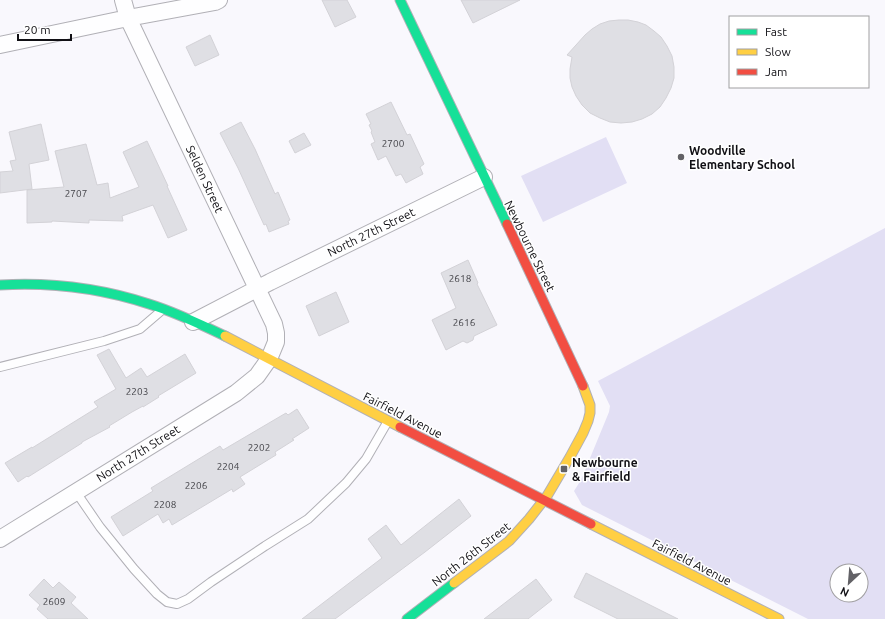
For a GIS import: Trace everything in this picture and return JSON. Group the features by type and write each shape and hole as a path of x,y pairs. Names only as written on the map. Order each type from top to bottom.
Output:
{"main road":[{"name":"Newbourne Street","path":"400,0 581,380 588,399 590,413 585,428 564,469 543,501"},
{"name":"Fairfield Avenue","path":"0,285 34,284 91,289 114,293 163,309 268,359 543,501 779,619"},
{"name":"North 26th Street","path":"407,619 509,541 526,524 543,501"}],"street":[{"name":"Selden Street","path":"123,0 128,18 274,324 276,342 268,359"},
{"path":"0,45 219,0"},
{"name":"North 27th Street","path":"193,322 484,177"},
{"name":"North 27th Street","path":"0,539 236,393 257,376 268,359"}],"lane":[{"path":"0,366 104,341 140,329 163,309"},
{"path":"76,492 100,527 134,569 157,594 167,602 177,604 188,599 265,546 308,519 346,483 366,459 389,421"}],"shaded area":[{"path":"606,137 627,183 543,222 521,176"},
{"path":"885,228 885,619 808,619 582,505 574,491 581,480 609,412 610,406 598,381"}],"building":[{"path":"322,0 347,0 356,17 335,27"},
{"path":"461,0 520,0 473,23"},
{"path":"619,20 638,22 646,25 654,31 661,37 667,46 672,56 674,67 674,78 671,88 660,107 652,114 642,119 621,123 610,122 600,118 590,113 582,105 572,87 570,69 572,57 567,55 592,29 609,21"},
{"path":"210,35 219,55 195,66 186,47"},
{"path":"391,102 407,135 410,134 424,164 420,167 423,174 406,183 401,174 396,176 386,156 378,160 371,144 375,142 369,125 371,124 366,114"},
{"path":"241,122 275,194 278,192 290,220 288,221 289,224 269,232 266,224 264,225 220,133"},
{"path":"41,124 49,160 29,164 32,189 0,193 0,172 13,171 10,161 16,160 9,132"},
{"path":"304,133 311,145 295,153 289,141"},
{"path":"147,141 187,230 168,238 153,205 122,216 123,221 89,220 89,223 52,221 27,223 27,190 64,187 55,151 86,144 97,185 108,183 110,198 139,187 123,152"},
{"path":"468,260 478,283 477,284 497,325 474,336 473,340 467,343 463,341 446,350 432,320 456,308 441,273"},
{"path":"336,292 349,322 319,336 306,306"},
{"path":"109,349 126,378 141,368 147,377 185,354 196,373 143,407 82,442 18,482 5,463 98,407 94,402 116,389 97,355"},
{"path":"297,409 309,428 275,452 276,455 240,477 245,484 233,492 232,489 172,525 169,519 163,523 158,514 123,536 111,517 153,491 151,488 220,446 223,450 286,413 288,415"},
{"path":"459,499 471,516 425,552 335,619 302,619 382,558 368,539 386,525 401,545"},
{"path":"586,573 678,619 618,619 574,597"},
{"path":"44,579 53,588 59,582 76,597 71,603 88,619 48,619 37,609 40,605 29,595"},
{"path":"536,579 552,600 528,619 484,619"}],"traffic: fast":[{"path":"400,0 507,224"},
{"path":"0,285 57,285 94,290 131,298 168,311 225,336"},
{"path":"407,619 454,583"}],"traffic: slow":[{"path":"225,336 400,427"},
{"path":"454,583 509,541 547,496 570,457 588,421 590,405 583,386"},
{"path":"591,524 779,619"}],"traffic: jam":[{"path":"507,224 583,386"},
{"path":"400,427 591,524"}],"place":[{"name":"Woodville Elementary School","path":"681,157"},
{"name":"Newbourne & Fairfield","path":"564,469"}]}
